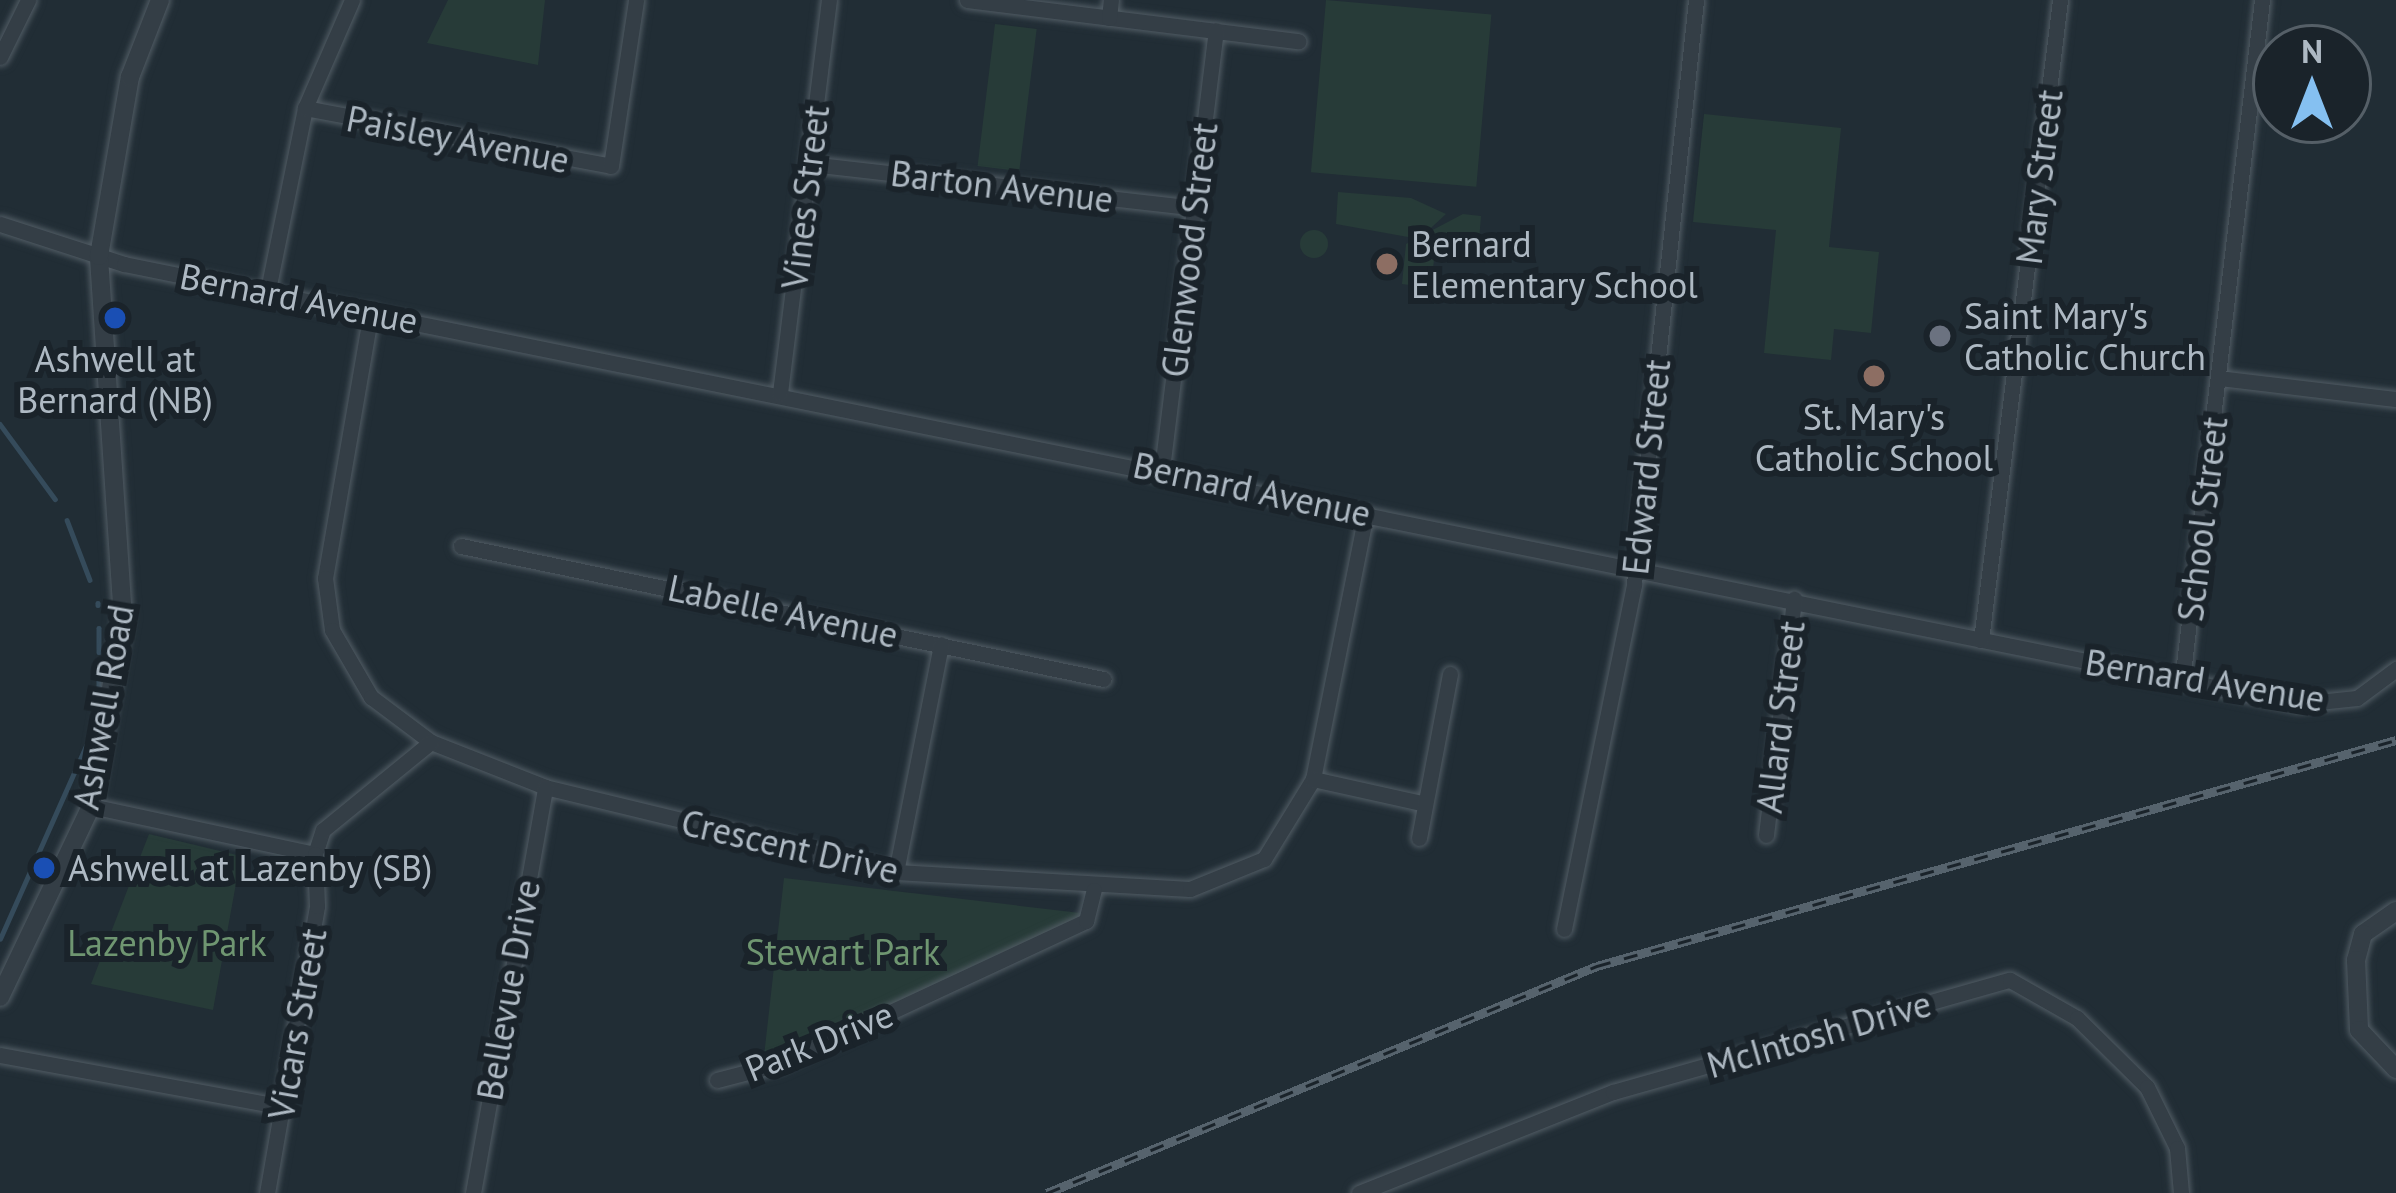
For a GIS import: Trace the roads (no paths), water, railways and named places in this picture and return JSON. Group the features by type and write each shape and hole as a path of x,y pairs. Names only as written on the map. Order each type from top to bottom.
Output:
{"street":[{"path":"0,57 28,0"},
{"name":"Ashwell Road","path":"0,997 91,806 124,576 99,256 130,77 160,0"},
{"path":"268,290 305,108 352,0"},
{"name":"Paisley Avenue","path":"305,108 611,166 636,0"},
{"name":"Vines Street","path":"779,393 829,0"},
{"path":"968,0 1298,41"},
{"path":"1109,18 1112,0"},
{"name":"Edward Street","path":"1564,929 1633,567 1696,0"},
{"name":"Mary Street","path":"1981,640 2060,0"},
{"name":"School Street","path":"2182,681 2262,0"},
{"name":"Glenwood Street","path":"1162,469 1216,30"},
{"name":"Barton Avenue","path":"810,164 1195,208"},
{"path":"0,224 99,256"},
{"name":"Bernard Avenue","path":"99,256 1162,469 2182,681 2325,706 2396,669"},
{"name":"Crescent Drive","path":"371,312 327,548 327,608 370,697 431,742 545,787 896,872 1094,890 1190,889 1247,870 1278,847 1313,779 1366,514"},
{"path":"2219,378 2396,399"},
{"name":"Labelle Avenue","path":"461,546 1103,679"},
{"name":"Allard Street","path":"1766,835 1794,599"},
{"path":"896,872 941,644"},
{"path":"1419,838 1421,803 1450,674"},
{"path":"91,806 315,854 323,830 431,742"},
{"path":"1313,779 1421,803"},
{"name":"Bellevue Drive","path":"473,1193 545,787"},
{"name":"Vicars Street","path":"267,1193 317,906 315,854"},
{"name":"Park Drive","path":"718,1080 779,1064 1086,921 1094,890"},
{"path":"2396,911 2363,934 2356,960 2359,1030 2396,1070"},
{"name":"McIntosh Drive","path":"1359,1193 1613,1091 2010,980 2077,1018 2147,1087 2177,1148 2180,1193"},
{"path":"0,1055 282,1107"}],"waterway":[{"path":"0,424 55,499"},
{"path":"67,520 90,580"},
{"path":"99,628 99,652"},
{"path":"99,676 99,712"},
{"path":"0,939 96,723"}],"railway":[{"path":"1047,1193 1597,966 2396,740"}],"place":[{"name":"Bernard Elementary School","path":"1387,264"},
{"name":"Ashwell at Bernard (NB)","path":"115,318"},
{"name":"Saint Mary's Catholic Church","path":"1940,336"},
{"name":"St. Mary's Catholic School","path":"1874,376"},
{"name":"Ashwell at Lazenby (SB)","path":"44,868"}],"park label":[{"name":"Lazenby Park","path":"167,943"},
{"name":"Stewart Park","path":"843,952"}]}
